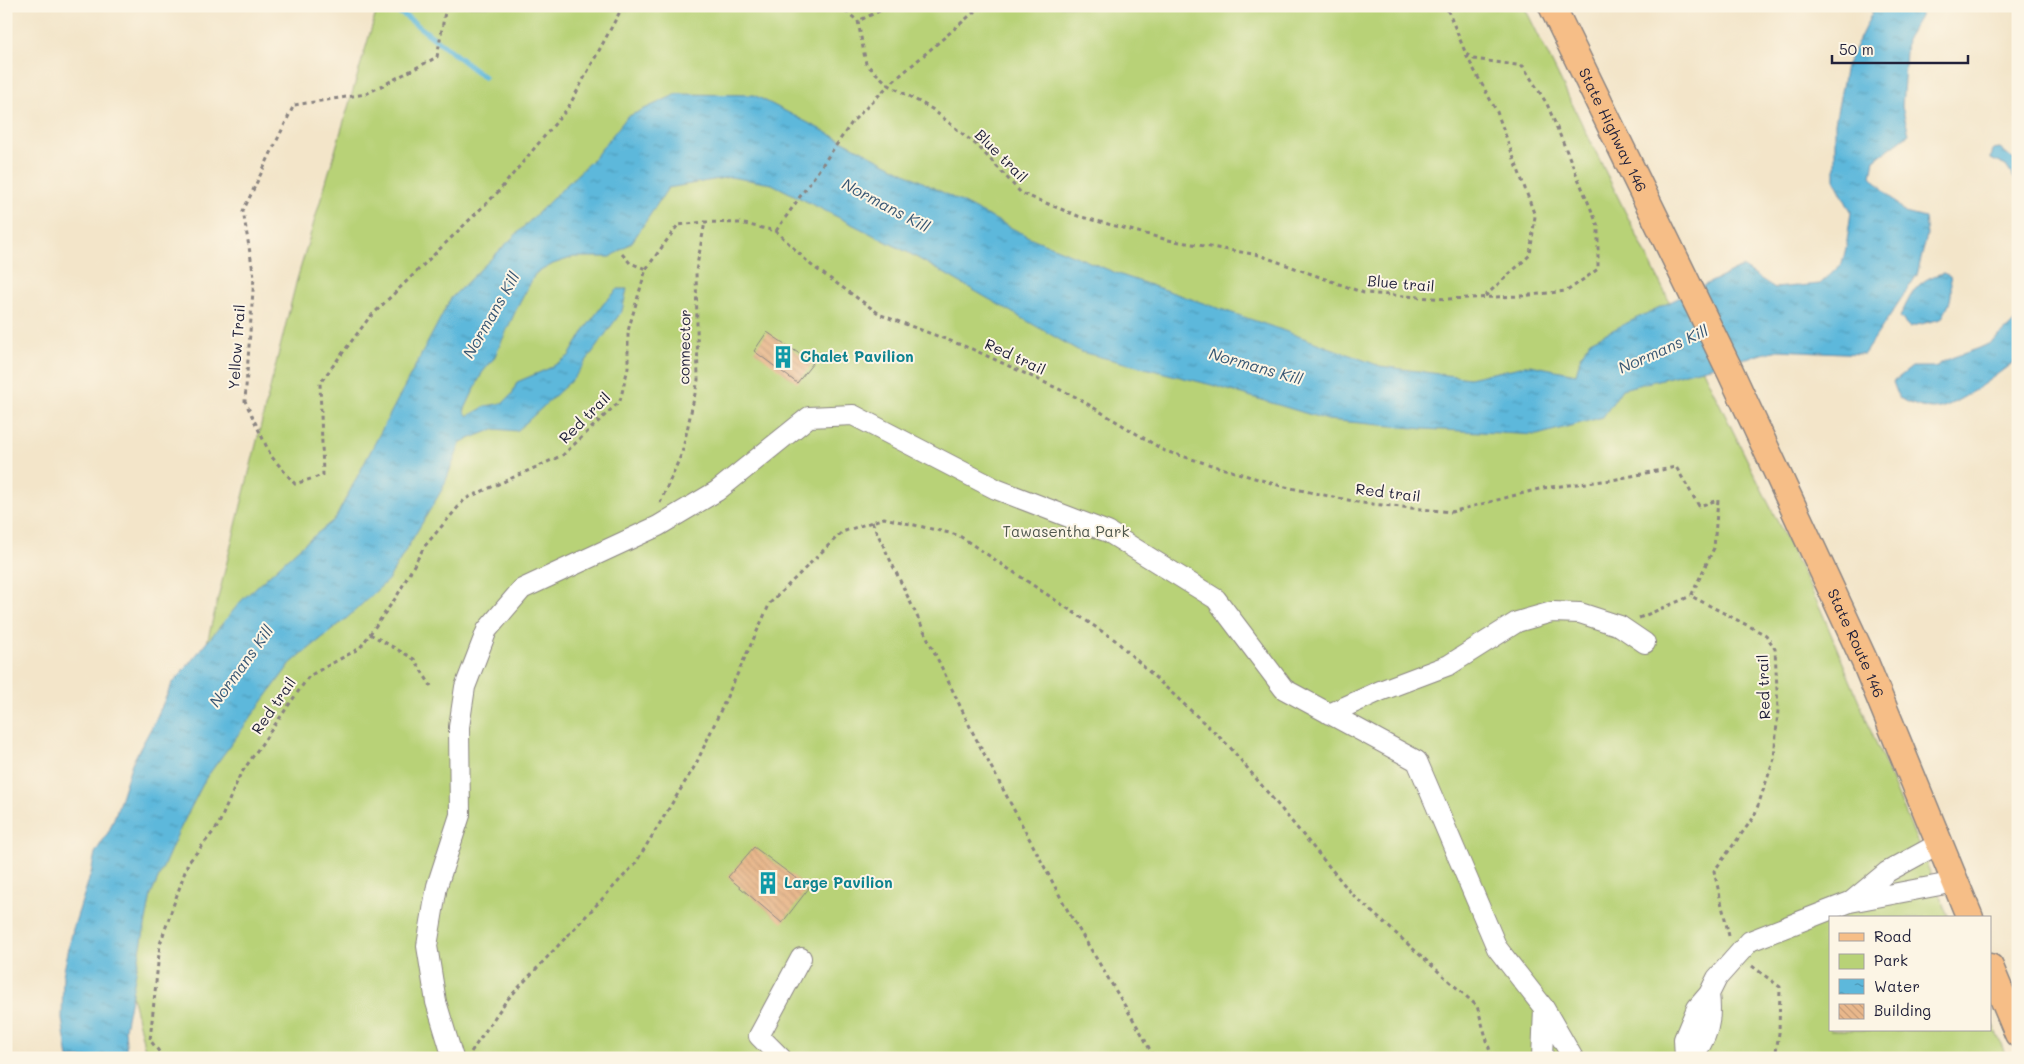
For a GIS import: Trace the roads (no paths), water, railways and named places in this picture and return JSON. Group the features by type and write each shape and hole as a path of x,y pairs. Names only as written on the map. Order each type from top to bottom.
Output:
{"main road":[{"name":"State Highway 146","path":"1552,6 1731,373"},
{"name":"State Route 146","path":"1731,373 1865,662 1969,916"},
{"path":"1992,972 2018,1034"}],"lane":[{"path":"453,1058 436,1002 426,946 437,886 460,815 459,727 465,686 486,630 522,589 658,526 716,491 809,417 853,415 996,489 1108,532 1216,598 1284,688 1417,761 1496,948 1544,1008 1573,1058"},
{"path":"1329,714 1380,691 1449,665 1517,622 1552,612 1580,613 1620,626 1645,643"},
{"path":"1850,902 1887,872 1940,844"},
{"path":"1685,1058 1684,1039 1697,1008 1709,994 1717,978 1750,941 1850,902 1956,882"},
{"path":"781,1058 759,1036 801,958"},
{"path":"1690,1058 1701,1047 1711,1015 1709,994"},
{"path":"1542,1058 1544,1008"}],"water":[{"name":"Normans Kill","path":"1871,6 1921,6 1920,17 1907,38 1902,107 1909,134 1874,160 1871,176 1905,213 1925,218 1927,235 1917,275 1864,354 1778,350 1622,389 1603,417 1537,435 1424,429 1328,420 1212,385 1081,352 907,252 772,184 730,177 668,188 632,242 611,257 574,257 553,264 535,274 494,358 482,373 464,411 468,416 486,406 503,403 512,394 517,382 550,368 569,356 585,329 604,303 618,289 627,289 622,311 574,378 517,431 494,429 461,442 443,488 388,580 347,618 291,663 206,778 178,833 151,895 125,1029 127,1058 68,1058 62,1019 63,975 73,929 91,873 95,853 109,831 132,763 154,723 172,684 242,600 299,548 335,519 451,298 595,157 627,117 677,94 754,95 1029,237 1121,275 1380,366 1469,378 1530,365 1576,374 1581,356 1590,341 1742,267 1775,288 1820,284 1842,264 1851,212 1835,181 1835,123 1846,66 1872,13"},
{"path":"2000,148 2018,163 2018,184 2006,166 1991,159 1993,149"},
{"path":"1943,273 1950,276 1951,294 1947,309 1941,319 1909,327 1900,317 1911,295 1920,284"},
{"path":"2018,318 2018,359 1976,389 1941,408 1932,409 1919,406 1899,398 1893,382 1912,367 1936,367 1946,360 1984,346 1997,338"}],"waterway":[{"path":"385,6 404,15 484,77"}],"place":[{"name":"Chalet Pavilion","path":"783,357"},
{"name":"Large Pavilion","path":"768,883"}],"park label":[{"name":"Tawasentha Park","path":"1066,532"}]}
